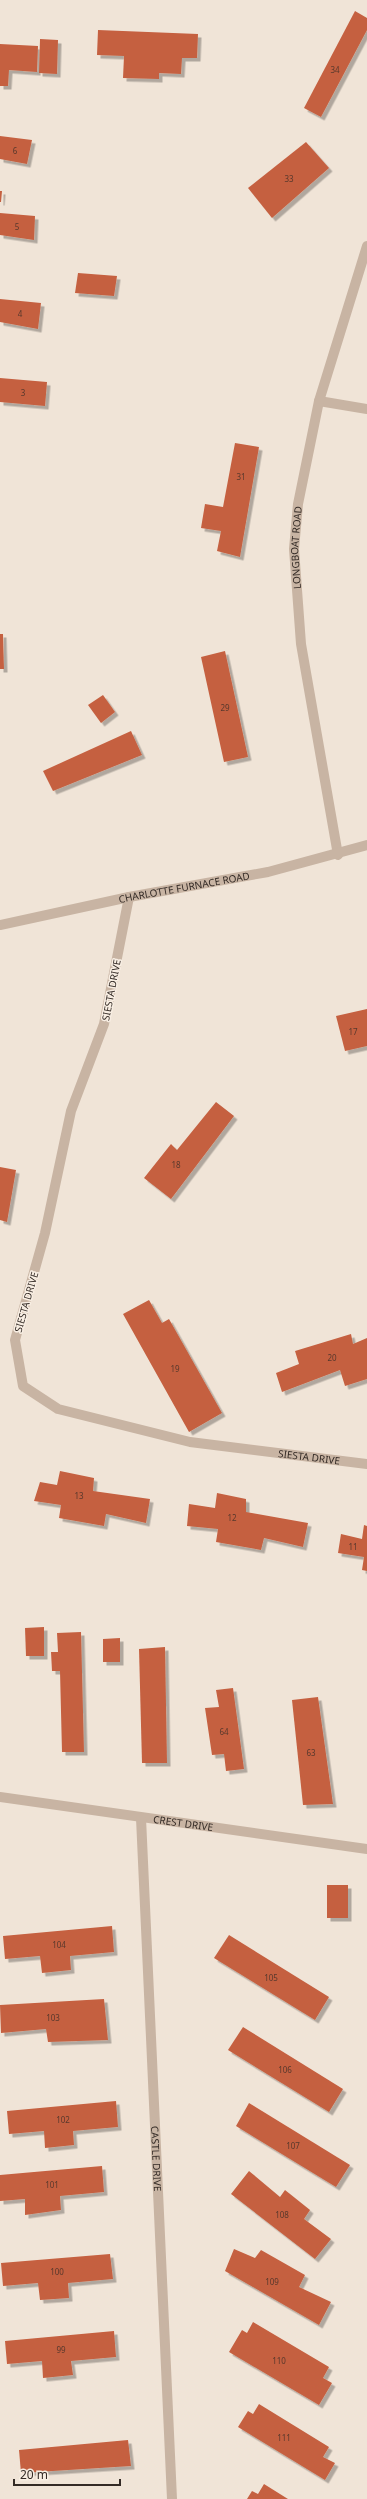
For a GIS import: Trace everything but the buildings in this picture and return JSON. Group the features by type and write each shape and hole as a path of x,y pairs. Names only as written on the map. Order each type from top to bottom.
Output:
{"street":[{"name":"LONGBOAT ROAD","path":"338,855 301,644 294,549 298,504 319,401 367,246"},
{"path":"319,401 367,409"},
{"name":"CHARLOTTE FURNACE ROAD","path":"0,925 129,897 268,872 338,855 367,845"},
{"name":"SIESTA DRIVE","path":"129,897 104,1024 71,1111 45,1233 15,1340 23,1386 58,1409 190,1442 367,1464"},
{"name":"CREST DRIVE","path":"0,1797 367,1849"},
{"name":"CASTLE DRIVE","path":"141,1818 172,2499"}]}
